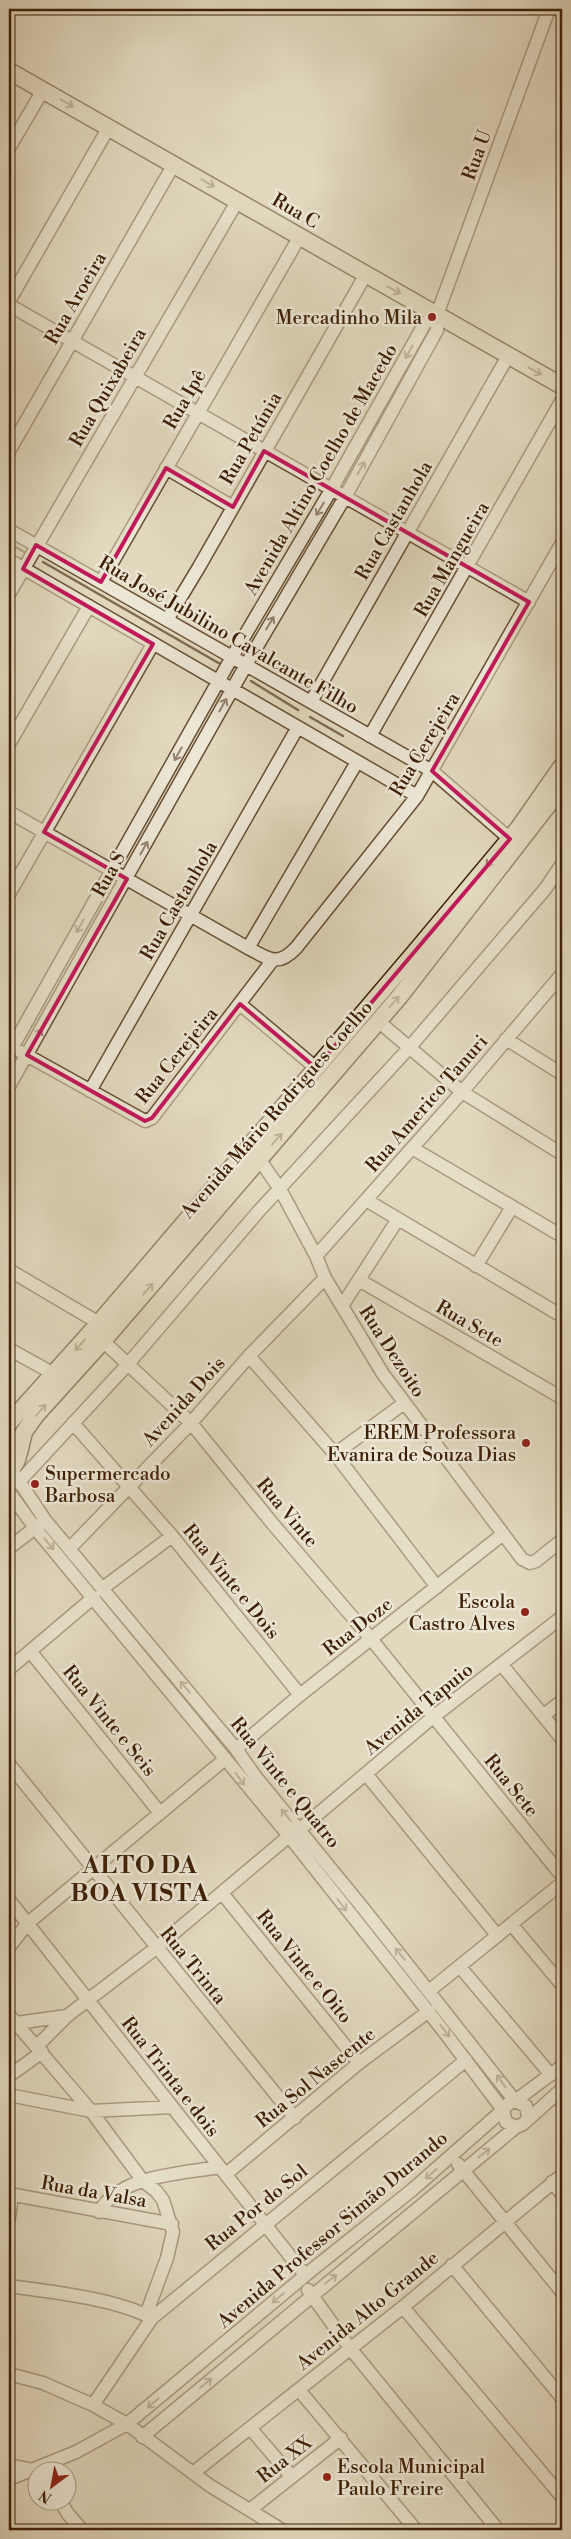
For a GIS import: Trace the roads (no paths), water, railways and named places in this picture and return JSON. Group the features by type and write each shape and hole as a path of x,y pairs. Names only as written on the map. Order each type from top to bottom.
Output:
{"main road":[{"name":"Rua C","path":"9,70 562,386"},
{"name":"Avenida Mário Rodrigues Coelho","path":"9,1423 99,1323 510,839 562,766"},
{"name":"Avenida Mário Rodrigues Coelho","path":"12,1479 21,1439 29,1424 104,1341 378,1021 486,889 562,787"},
{"path":"9,1436 16,1443 19,1452"}],"street":[{"name":"Rua U","path":"438,314 549,9"},
{"path":"9,148 43,90"},
{"path":"9,301 109,127"},
{"name":"Rua Aroeira","path":"9,451 174,164"},
{"name":"Rua Quixabeira","path":"9,594 238,200"},
{"name":"Rua Ipê","path":"101,582 300,236"},
{"name":"Rua Petúnia","path":"167,620 366,274"},
{"path":"9,305 529,602"},
{"name":"Avenida Altino Coelho de Macedo","path":"219,681 331,490 425,323 438,314"},
{"name":"Avenida Altino Coelho de Macedo","path":"232,689 345,497 437,330 438,314"},
{"name":"Rua Castanhola","path":"310,702 508,356"},
{"name":"Rua Mangueira","path":"370,736 468,568 562,400"},
{"path":"166,468 233,507"},
{"name":"Rua José Jubilino Cavalcante Filho","path":"9,530 432,771 510,839"},
{"name":"Rua Cerejeira","path":"272,961 283,959 296,948 418,796 562,543"},
{"path":"9,560 418,796"},
{"path":"9,744 89,606"},
{"path":"9,894 153,644"},
{"name":"Rua S","path":"11,1050 219,681"},
{"name":"Rua S","path":"10,1079 27,1055 232,689"},
{"name":"Rua Castanhola","path":"90,1091 298,726"},
{"path":"248,948 357,762"},
{"path":"9,812 272,961 240,1004 316,1068"},
{"path":"12,1479 73,1423 128,1364 258,1212 409,1048 546,888 562,864"},
{"name":"Rua Americo Tanuri","path":"316,1256 462,1092 562,974"},
{"name":"Rua Cerejeira","path":"90,1091 137,1118 145,1121 152,1118 240,1004"},
{"path":"378,1021 462,1092 562,1154"},
{"path":"506,1039 562,1074"},
{"path":"11,1050 27,1055 90,1091"},
{"path":"412,1148 562,1236"},
{"name":"Rua Dezoito","path":"259,1159 280,1189 316,1256 325,1278 403,1404 522,1559 530,1563 562,1540"},
{"path":"366,1200 562,1316"},
{"path":"476,1266 512,1207"},
{"path":"342,1306 398,1219"},
{"path":"9,1270 99,1323"},
{"name":"Avenida Dois","path":"69,1549 191,1423 249,1356 325,1278"},
{"name":"Rua Sete","path":"359,1280 562,1398"},
{"name":"Rua Vinte","path":"104,1341 191,1423 272,1523 372,1640 433,1717"},
{"path":"9,1349 54,1374"},
{"path":"249,1356 336,1454 437,1587"},
{"path":"336,1454 403,1404"},
{"name":"Rua Vinte e Dois","path":"73,1423 172,1536 300,1695"},
{"name":"Rua Vinte e Quatro","path":"12,1479 40,1524 98,1593 236,1749 305,1848 504,2110 506,2122 516,2126"},
{"path":"9,1548 40,1524"},
{"name":"Rua Vinte e Quatro","path":"40,1524 69,1549 98,1593 225,1759 294,1833"},
{"name":"Rua Doze","path":"236,1749 300,1695 372,1640 503,1534"},
{"path":"9,1669 98,1593 172,1536"},
{"name":"Avenida Tapuio","path":"9,2076 39,2049 67,2016 156,1948 433,1717 562,1617"},
{"name":"Rua Vinte e Seis","path":"30,1651 160,1813"},
{"path":"502,1665 562,1738"},
{"path":"544,1716 562,1701"},
{"name":"Rua Sete","path":"433,1717 562,1876"},
{"path":"9,1947 28,1924 225,1759"},
{"name":"Rua Trinta","path":"9,1764 295,2118"},
{"path":"366,1774 497,1935"},
{"name":"Rua Vinte e Quatro","path":"305,1848 429,1991 515,2101 526,2106 528,2118"},
{"path":"429,1991 562,1883"},
{"name":"Rua Vinte e Oito","path":"222,1893 359,2063"},
{"name":"Rua Trinta e dois","path":"9,1900 266,2223 303,2277 311,2295 350,2348 498,2530"},
{"path":"512,1925 562,1985"},
{"path":"460,1967 551,2075"},
{"name":"Rua Sol Nascente","path":"222,2170 295,2118 359,2063 429,2011"},
{"path":"12,2019 67,2016"},
{"path":"9,2286 88,2299 149,2316 170,2250 172,2224 164,2200 156,2190 143,2181 91,2111 12,2019"},
{"name":"Rua Por do Sol","path":"93,2405 149,2316 466,2060"},
{"path":"475,2073 487,2063"},
{"name":"Avenida Professor Simão Durando","path":"56,2462 127,2424 303,2277 412,2190 504,2110 508,2104 515,2101 562,2066"},
{"name":"Avenida Professor Simão Durando","path":"142,2437 516,2126 523,2124 562,2089"},
{"path":"9,2095 91,2111 172,2107"},
{"path":"465,2144 457,2160 562,2292"},
{"path":"98,2212 106,2201 123,2188 143,2181 222,2170"},
{"path":"557,2178 562,2194"},
{"name":"Avenida Alto Grande","path":"194,2473 403,2307 557,2178"},
{"path":"9,2218 10,2195"},
{"name":"Rua da Valsa","path":"10,2195 172,2224"},
{"path":"452,2265 562,2398"},
{"path":"403,2307 562,2497"},
{"path":"9,2374 43,2383 93,2405 127,2424 142,2437 194,2473 282,2530"},
{"path":"299,2390 341,2438 412,2529"},
{"path":"250,2428 292,2477"},
{"name":"Rua XX","path":"251,2509 341,2438"},
{"path":"9,2465 28,2470"},
{"name":"Avenida Professor Simão Durando","path":"9,2479 28,2474"},
{"path":"67,2512 82,2530"}],"waterway":[{"path":"9,543 24,552"},
{"path":"43,562 222,665"},
{"path":"251,681 298,710"},
{"path":"310,717 343,736"}],"place":[{"name":"Mercadinho Mila","path":"432,317"},
{"name":"EREM Professora Evanira de Souza Dias","path":"526,1443"},
{"name":"Supermercado Barbosa","path":"35,1484"},
{"name":"Escola Castro Alves","path":"525,1612"},
{"name":"Escola Municipal Paulo Freire","path":"327,2477"}],"district":[{"name":"ALTO DA BOA VISTA","path":"140,1879"}]}
